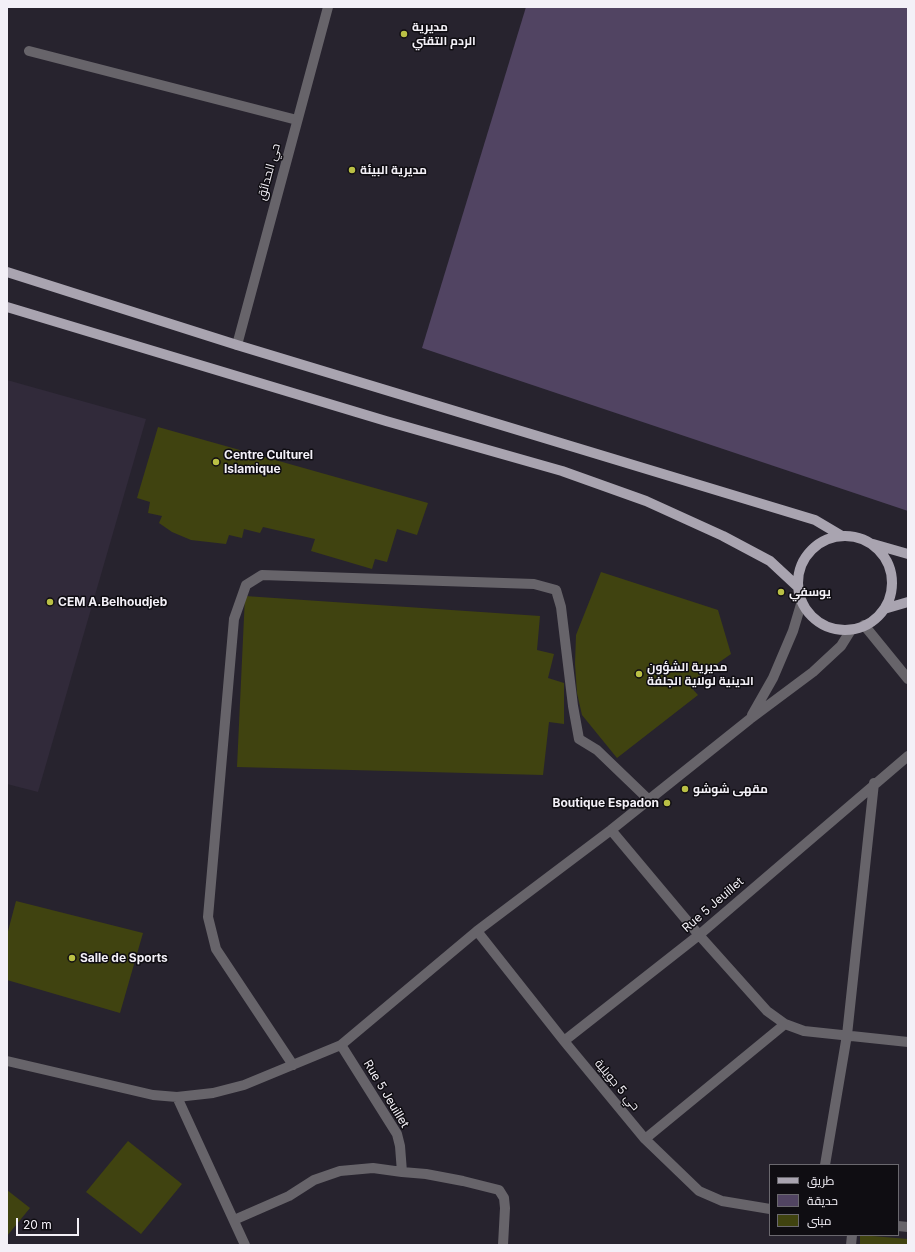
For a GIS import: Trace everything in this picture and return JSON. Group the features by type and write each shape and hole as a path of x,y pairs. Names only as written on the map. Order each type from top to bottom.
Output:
{"main road":[{"path":"7,272 237,344 815,520 842,536"},
{"path":"7,307 386,421 562,471 646,501 723,536 770,562 798,587"},
{"path":"870,543 882,553 889,566 892,581 890,595 884,609 864,626 851,630 835,628 821,623 810,614 802,601 798,587 799,572 805,558 814,547 827,539 842,536 857,537 870,543 908,554"},
{"path":"884,609 908,602"}],"street":[{"name":"حي الحدائق","path":"237,344 328,7"},
{"path":"29,50 297,120"},
{"path":"292,1065 216,949 208,917 234,619 246,585 262,575 534,584 556,590 561,607 573,706 579,739 597,750 649,800"},
{"path":"750,719 773,678 793,631 802,601"},
{"path":"864,626 908,679"},
{"path":"7,1061 153,1095 177,1097 213,1093 244,1085 341,1045 477,931 611,830 750,719 813,672 840,646 851,630"},
{"name":"Rue 5 Jeuillet","path":"564,1041 699,935 874,783 908,756"},
{"path":"825,1164 847,1035 874,783"},
{"path":"611,830 699,935 767,1012 785,1024 804,1031 908,1042"},
{"name":"حي 5 جويلية","path":"477,931 564,1041 646,1139 699,1191 722,1201 769,1209"},
{"path":"646,1139 785,1024"},
{"name":"Rue 5 Jeuillet","path":"341,1045 397,1134 400,1146 402,1172"},
{"path":"177,1097 245,1245"},
{"path":"234,1220 290,1196 314,1180 340,1171 373,1168 433,1175 489,1186 499,1190 504,1198 505,1208 503,1245"}],"shaded area":[{"name":"CEM A.Belhoudjeb","path":"7,380 146,419 38,792 7,784"}],"green space":[{"path":"526,7 908,7 908,511 422,348"}],"building":[{"name":"Centre Culturel Islamique","path":"158,427 428,503 417,535 397,529 387,562 375,559 372,569 311,551 315,539 263,527 260,533 244,529 242,538 229,535 226,544 191,540 172,532 159,523 162,516 148,513 150,502 137,498"},
{"name":"مديرية الشؤون الدينية لولاية الجلفة","path":"601,572 718,610 731,654 688,684 698,695 617,758 582,715 577,693 575,664 576,635"},
{"path":"245,596 540,616 537,650 554,654 548,678 564,683 564,724 549,722 543,775 237,767"},
{"name":"Salle de Sports","path":"16,901 143,933 120,1013 7,980 7,935"},
{"path":"128,1141 182,1184 141,1234 86,1192"},
{"path":"7,1190 30,1208 7,1236"},
{"path":"860,1236 908,1239 908,1245 860,1245"}],"place":[{"name":"مديرية الردم التقني","path":"404,34"},
{"name":"مديرية البيئة","path":"352,170"},
{"name":"Centre Culturel Islamique","path":"216,462"},
{"name":"يوسفي","path":"781,592"},
{"name":"CEM A.Belhoudjeb","path":"50,602"},
{"name":"مديرية الشؤون الدينية لولاية الجلفة","path":"639,674"},
{"name":"مقهى شوشو","path":"685,789"},
{"name":"Boutique Espadon","path":"667,803"},
{"name":"Salle de Sports","path":"72,958"}]}
